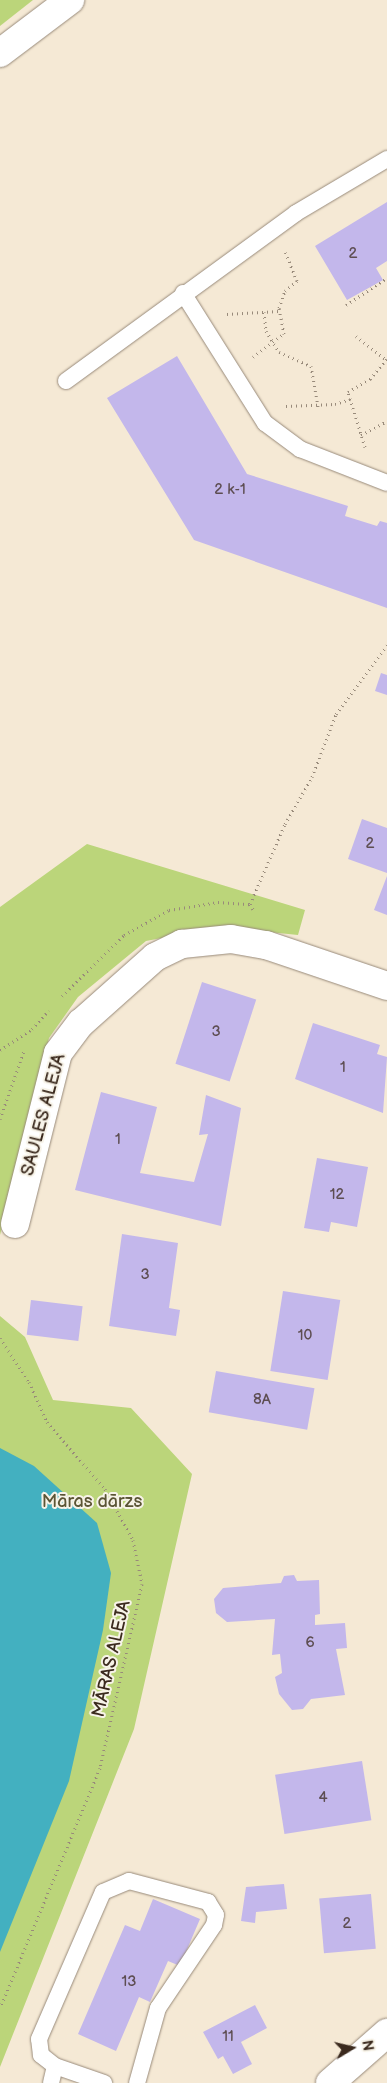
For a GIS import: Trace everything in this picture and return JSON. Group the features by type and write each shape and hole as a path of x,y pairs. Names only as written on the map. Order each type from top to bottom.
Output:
{"street":[{"path":"0,52 70,0"},
{"name":"SAULES ALEJA","path":"15,1224 58,1053 81,1023 155,957 182,944 231,939 266,945 387,986"},
{"path":"330,2083 387,2033"}],"lane":[{"path":"66,381 296,213 387,159"},
{"path":"184,293 232,372 275,432 300,448 387,483"},
{"path":"104,2083 55,2066 41,2055 39,2039 103,1892 129,1881 208,1902 216,1915 214,1925 158,2008 137,2083"},
{"path":"51,2083 55,2066"}],"path":[{"path":"346,305 387,278"},
{"path":"232,372 284,334 278,311 285,292 297,281"},
{"path":"197,315 278,311"},
{"path":"264,312 272,343 290,360 310,366 318,406 350,399"},
{"path":"356,336 387,360 370,380 348,392 368,459 363,474"},
{"path":"361,435 387,421"},
{"path":"250,904 285,824 312,777 336,714 387,645"},
{"path":"0,1050 32,1029 29,1038"},
{"path":"0,1119 26,1047"},
{"name":"MĀRAS ALEJA","path":"0,1338 29,1382 47,1422 105,1489 133,1540 142,1584 100,1768 0,2008"}],"green space":[{"path":"0,0 33,0 0,26"},
{"path":"87,844 305,910 298,935 219,927 146,941 78,997 49,1038 0,1235 0,907"},
{"name":"Māras dārzs","path":"0,1316 25,1337 53,1400 131,1408 192,1474 134,1729 0,2067"}],"water":[{"path":"0,1448 34,1466 97,1523 111,1573 103,1630 69,1781 0,1952"}],"building":[{"path":"387,202 387,261 376,268 383,280 347,300 315,246"},
{"path":"177,356 247,474 348,506 345,516 377,526 380,521 387,523 387,608 194,540 107,398"},
{"path":"381,673 387,675 387,695 375,691"},
{"path":"362,819 387,828 387,873 348,859"},
{"path":"387,876 387,915 374,910"},
{"path":"202,982 256,1000 230,1081 175,1064"},
{"path":"313,1023 380,1045 377,1054 387,1057 383,1113 295,1079"},
{"path":"101,1092 157,1107 140,1173 194,1182 208,1134 199,1135 206,1095 241,1108 221,1226 75,1190"},
{"path":"317,1158 368,1167 357,1227 331,1222 329,1232 304,1228"},
{"path":"122,1234 178,1243 169,1308 180,1310 176,1336 109,1326"},
{"path":"283,1291 340,1300 328,1380 270,1371"},
{"path":"31,1300 83,1306 78,1341 27,1335"},
{"path":"216,1371 314,1388 307,1430 209,1412"},
{"path":"294,1575 297,1581 319,1580 320,1614 315,1615 315,1625 345,1623 347,1648 336,1649 345,1695 311,1699 303,1709 292,1710 279,1694 275,1677 282,1673 280,1654 272,1655 275,1619 227,1622 216,1613 214,1599 223,1588 281,1583 284,1576"},
{"path":"362,1761 371,1820 284,1834 275,1775"},
{"path":"284,1884 287,1909 256,1912 255,1923 241,1921 246,1887"},
{"path":"371,1894 376,1949 324,1953 319,1899"},
{"path":"153,1899 200,1919 180,1966 168,1961 150,2002 139,1997 116,2051 78,2034 125,1925 140,1931"},
{"path":"255,2005 267,2028 241,2042 252,2064 233,2074 223,2056 218,2059 203,2032"}]}
